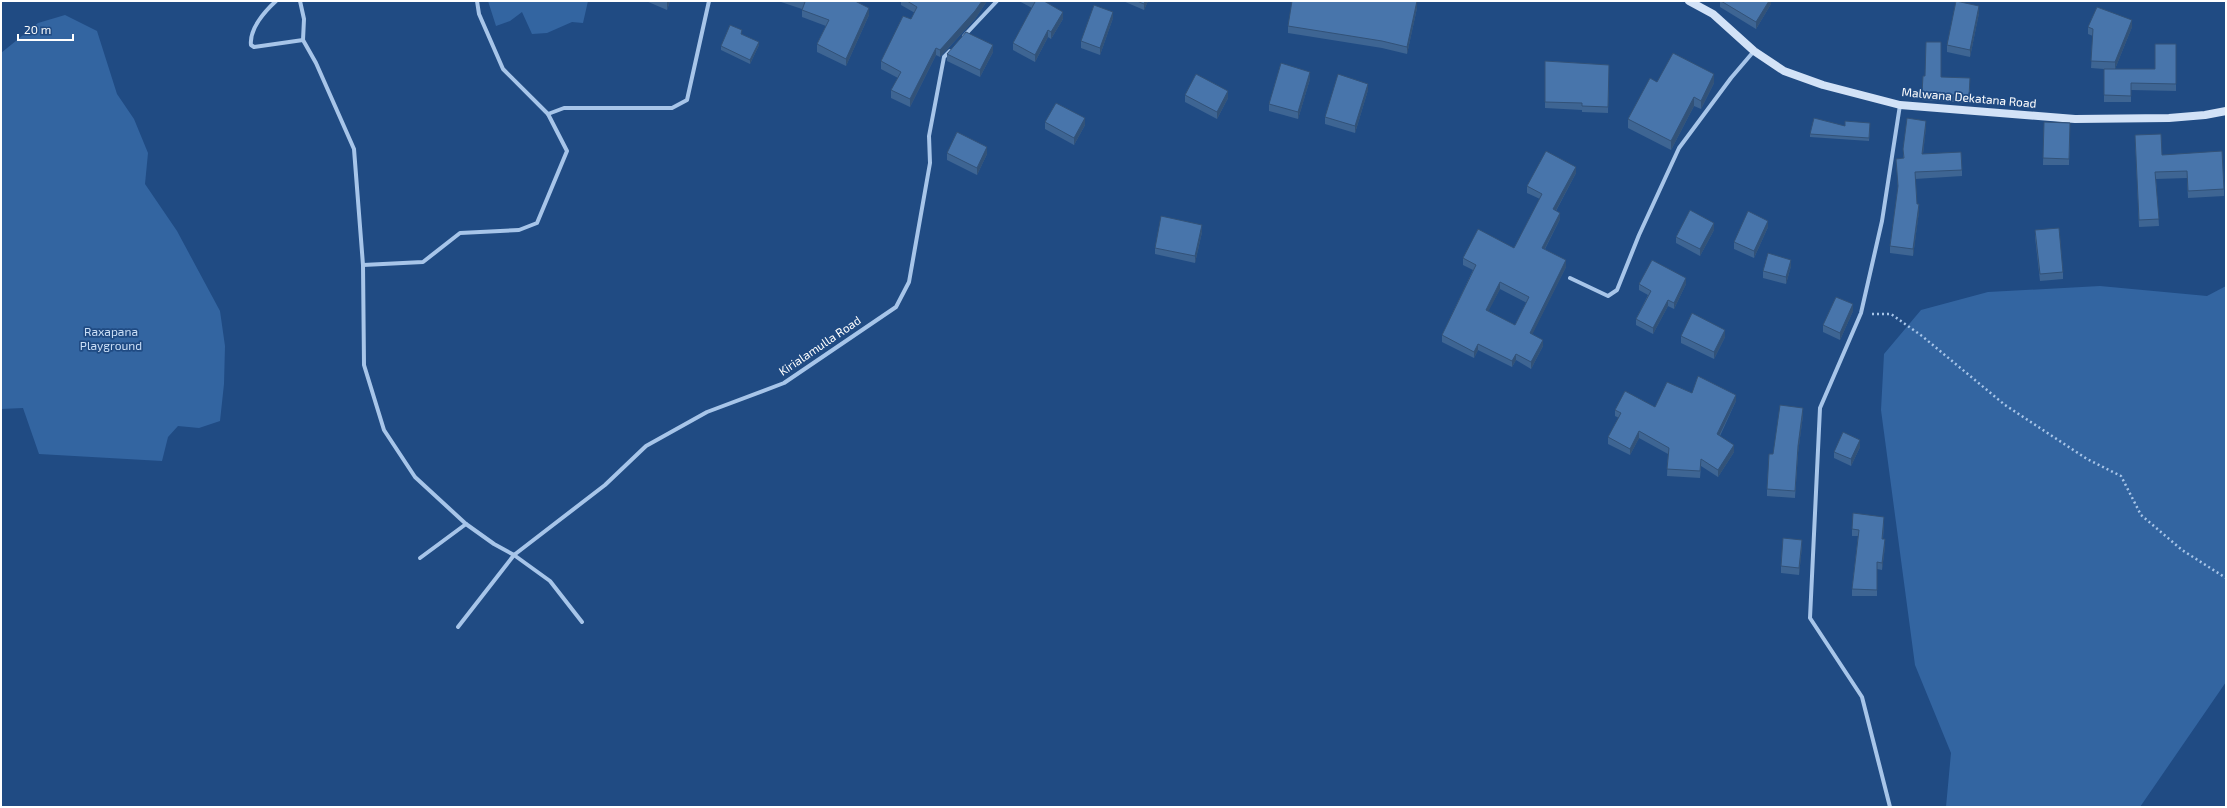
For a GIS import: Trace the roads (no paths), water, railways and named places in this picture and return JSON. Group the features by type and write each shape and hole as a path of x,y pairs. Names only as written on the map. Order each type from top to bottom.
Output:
{"main road":[{"name":"Malwana Dekatana Road","path":"1689,1 1713,14 1754,51 1784,71 1823,85 1900,106 2075,119 2169,118 2205,115 2226,111"}],"street":[{"path":"276,1 262,17 250,39 251,45 254,47 303,40"},
{"path":"300,1 304,19 303,40 316,63 354,148 363,265 364,365 384,430 414,477 466,524 550,582 582,622"},
{"path":"363,265 423,262 460,233 519,230 536,223 567,151 548,114 503,69 479,14 477,1"},
{"path":"548,114 564,108 672,108 687,100 709,1"},
{"path":"960,40 997,1"},
{"name":"Kirialamulla Road","path":"458,627 514,556 604,485 646,446 707,412 784,383 896,306 908,282 930,163 929,136 944,57 955,46"},
{"path":"1570,278 1608,296 1617,290 1639,235 1679,148 1731,78 1754,51"},
{"path":"1890,807 1862,697 1810,618 1820,408 1861,313 1882,221 1900,106"},
{"path":"420,558 466,524"}],"park label":[{"name":"Raxapana Playground","path":"111,339"}]}
